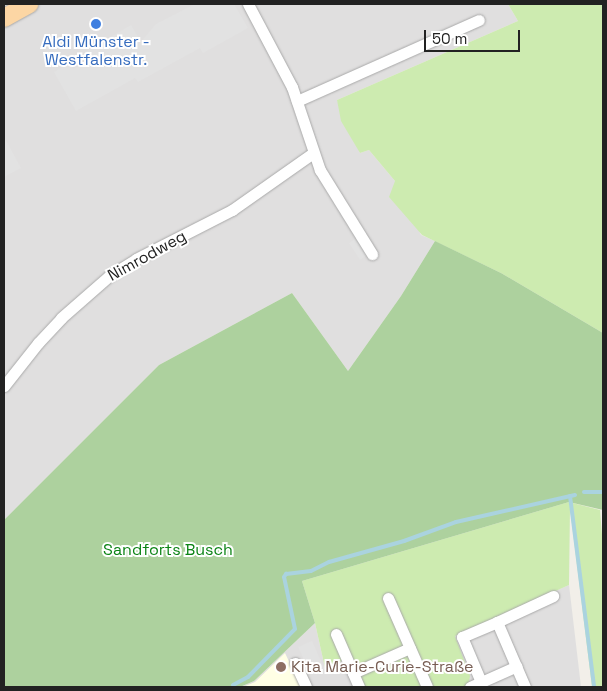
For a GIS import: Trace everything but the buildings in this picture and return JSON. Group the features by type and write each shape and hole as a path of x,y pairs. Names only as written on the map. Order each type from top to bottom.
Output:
{"main road":[{"path":"4,18 29,4"}],"street":[{"path":"248,4 297,101 320,170 372,254"},
{"path":"297,101 479,20"},
{"name":"Nimrodweg","path":"4,386 38,343 61,318 109,276 136,259 232,210 314,153"},
{"path":"517,666 476,685 462,637 553,596"},
{"path":"388,598 427,687"},
{"path":"497,622 525,687"},
{"path":"336,634 359,687"},
{"path":"353,673 410,648"},
{"path":"295,663 306,687"}],"shaded area":[{"path":"4,4 508,4 518,21 337,100 360,153 369,150 395,181 421,235 435,241 401,296 348,371 292,293 159,365 4,520"},
{"path":"195,4 234,4 248,28 203,53 200,48 138,82 135,78 76,111 54,72 70,63 73,69 89,60 85,52 131,25 141,42 156,24"},
{"path":"4,137 21,168 4,177"},
{"path":"360,236 371,253 360,260 349,243"},
{"path":"569,585 581,687 468,687 454,636"},
{"path":"315,623 325,668 344,660 364,687 240,687 254,681"},
{"path":"312,641 324,668 310,675 298,647"},
{"name":"Kita Marie-Curie-Straße","path":"285,653 301,687 243,687 255,682"}],"green space":[{"path":"508,4 603,4 603,333 501,273 422,235 389,197 395,181 369,150 360,153 341,121 337,100 518,21"},
{"name":"Sandforts Busch","path":"435,241 501,273 603,333 603,510 569,502 302,581 315,623 254,681 240,687 4,687 4,520 159,365 292,293 348,371 401,296"},
{"path":"569,502 600,510 603,547 603,687 592,687 570,508 569,585 455,636 470,676 468,687 364,687 344,660 325,668 315,623 302,581"}],"waterway":[{"path":"584,492 603,492"},
{"path":"233,685 248,677 295,629 284,577 286,574 311,571 329,562 404,541 456,522 575,495"},
{"path":"570,496 594,687"}],"place":[{"name":"Aldi Münster - Westfalenstr.","path":"96,24"},
{"name":"Kita Marie-Curie-Straße","path":"281,667"}]}
